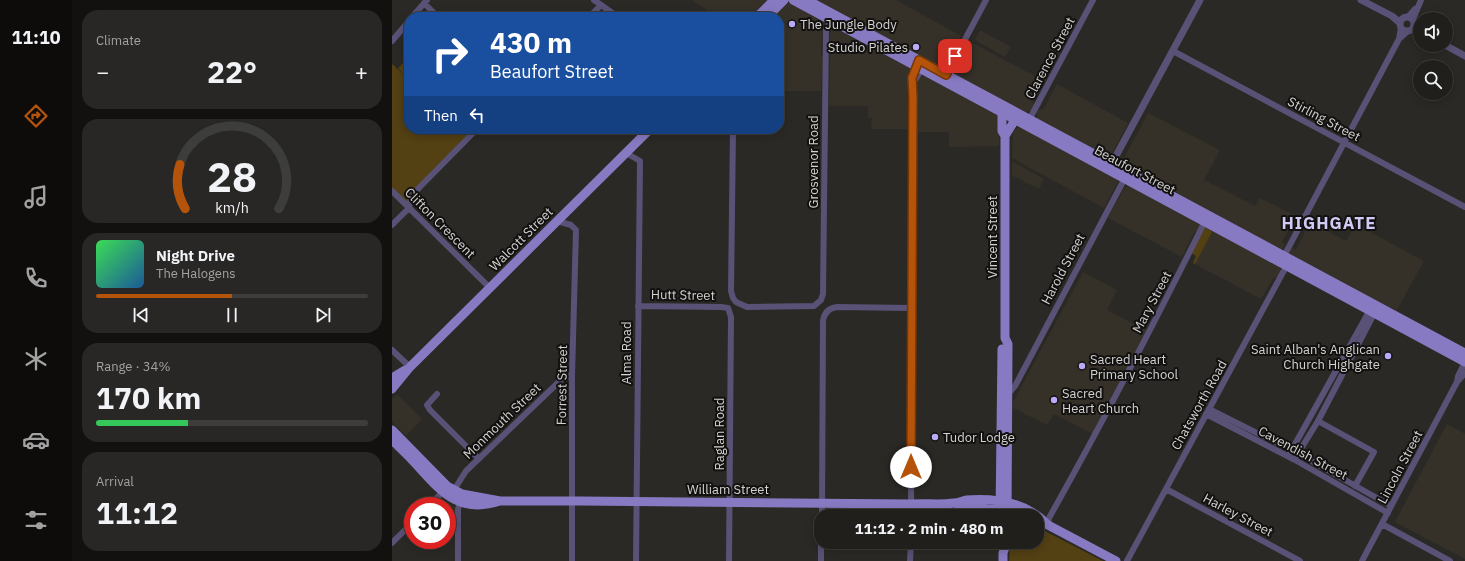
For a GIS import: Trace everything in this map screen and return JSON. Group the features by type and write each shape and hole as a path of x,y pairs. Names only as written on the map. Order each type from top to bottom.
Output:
{"main road":[{"path":"762,12 774,0"},
{"path":"772,12 784,0"},
{"name":"Beaufort Street","path":"793,0 831,21 920,65 946,75 1027,123 1373,309 1465,362"},
{"name":"Beaufort Street","path":"807,0 1002,113 1017,117"},
{"name":"Vincent Street","path":"1002,113 1002,131 1005,136 1005,338 1008,344 1008,394 1004,509"},
{"path":"1005,136 1017,117"},
{"name":"Walcott Street","path":"392,389 410,367 645,134"},
{"name":"Beaufort Street","path":"1373,309 1465,353"},
{"name":"Vincent Street","path":"1004,509 1002,344 1005,338"},
{"name":"Walcott Street","path":"392,378 410,367"},
{"name":"William Street","path":"392,430 439,479 454,490 472,496 500,502"},
{"name":"William Street","path":"392,440 443,492 460,502 470,505 486,506 500,502 572,501 822,502 911,504 955,503 964,507 1004,509 1016,504 1026,509"},
{"name":"William Street","path":"1044,520 1048,525"},
{"name":"William Street","path":"1044,524 1116,561"}],"street":[{"path":"594,0 611,12"},
{"path":"946,75 986,0"},
{"name":"Clarence Street","path":"1027,123 1093,0"},
{"path":"1110,167 1200,0"},
{"path":"1361,0 1413,26"},
{"path":"1408,24 1421,0"},
{"path":"416,12 425,2 434,12"},
{"path":"594,12 601,5"},
{"name":"Grosvenor Road","path":"733,134 731,291 733,298 736,302 747,307 811,307 818,304 823,294 826,30 831,21"},
{"name":"Chatsworth Road","path":"1127,561 1285,261 1344,142 1408,24"},
{"path":"392,41 404,27"},
{"path":"1453,50 1465,56"},
{"name":"Stirling Street","path":"1173,51 1465,207"},
{"path":"911,509 913,84 920,65"},
{"path":"392,225 409,208 411,196 472,134"},
{"name":"Alma Road","path":"626,153 640,162 636,561"},
{"name":"Harold Street","path":"1008,394 1015,386 1126,176"},
{"name":"Clifton Crescent","path":"392,191 490,288"},
{"name":"Mary Street","path":"1048,525 1050,516 1095,435 1206,219"},
{"name":"Forrest Street","path":"557,221 571,225 576,230 572,376 572,561"},
{"name":"Hutt Street","path":"638,306 728,308"},
{"path":"822,509 823,321 827,312 832,308 837,307 912,308"},
{"name":"Raglan Road","path":"728,308 731,317 729,561"},
{"path":"1295,460 1318,420 1373,309"},
{"path":"1288,456 1373,309"},
{"path":"392,350 410,367"},
{"name":"Lincoln Street","path":"1457,382 1458,376 1465,362"},
{"path":"1008,368 1013,374 1020,376"},
{"name":"Lincoln Street","path":"1362,561 1457,382 1465,373"},
{"name":"Monmouth Street","path":"454,490 466,471 564,377 572,376"},
{"path":"437,394 427,405 430,410 479,459"},
{"name":"Cavendish Street","path":"1207,411 1292,450 1391,506"},
{"name":"Cavendish Street","path":"1207,411 1388,513"},
{"path":"1318,420 1374,452 1355,486"},
{"name":"Harley Street","path":"1166,488 1300,561"},
{"path":"438,497 443,492"},
{"path":"458,561 458,509 460,502"},
{"path":"1382,524 1450,561"},
{"path":"392,543 404,531"},
{"path":"821,549 821,561"},
{"path":"910,549 910,561"}],"shaded area":[{"path":"692,0 770,0 758,12 706,12 707,10"},
{"path":"813,0 896,0 961,36 947,62 948,63 942,68"},
{"path":"787,3 791,3 823,21 821,91 784,91 784,12 777,12"},
{"path":"834,28 910,68 908,129 871,129 872,118 868,118 868,106 829,106 830,35 831,30"},
{"path":"980,30 1011,47 1005,57 975,40"},
{"path":"971,42 1042,80 1031,101 1035,103 1031,110 1025,113 953,74 953,65 958,67"},
{"path":"404,62 404,74 398,68"},
{"path":"392,64 404,74 404,134 472,134 406,206 392,191"},
{"path":"926,76 998,114 1000,118 999,146 949,147 949,132 918,132 917,83 919,78"},
{"path":"1057,84 1128,123 1112,156 1109,157 1037,120 1037,112 1039,109 1043,110"},
{"path":"1148,113 1220,150 1204,180 1255,206 1260,198 1296,216 1282,242 1285,244 1283,249 1281,250 1119,163 1118,159 1121,156 1124,158"},
{"path":"1020,127 1119,180 1104,208 1012,158 1013,132"},
{"path":"1012,163 1015,163 1044,179 1039,189 1012,176"},
{"path":"1129,185 1200,224 1182,257 1108,218 1124,188"},
{"path":"1312,223 1346,241 1355,224 1424,261 1397,310 1366,297 1290,255 1291,249 1296,250 1309,224"},
{"path":"1205,225 1279,266 1281,271 1279,275 1276,278 1274,277 1261,299 1193,263 1196,256 1191,253"},
{"path":"1204,227 1211,231 1211,234 1195,264 1193,263 1196,256 1191,253"},
{"name":"Sacred Heart Primary School","path":"1083,272 1117,290 1107,310 1149,332 1095,435 1054,414 1047,425 1013,408 1013,402"},
{"path":"397,394 422,419 406,436 392,422 392,399"},
{"path":"1447,424 1465,434 1465,559 1395,522"},
{"path":"456,508 458,509 458,531 456,531"},
{"path":"1044,531 1103,561 1009,561 1010,549 1044,549"}],"place":[{"name":"The Jungle Body","path":"792,24"},
{"name":"Studio Pilates","path":"916,47"},
{"name":"Saint Alban's Anglican Church Highgate","path":"1388,356"},
{"name":"Sacred Heart Primary School","path":"1082,366"},
{"name":"Sacred Heart Church","path":"1054,400"},
{"name":"Tudor Lodge","path":"935,437"}],"district":[{"name":"HIGHGATE","path":"1329,223"}],"route":[{"path":"911,467 912,78 913,72 919,60 946,75 955,56"}]}
